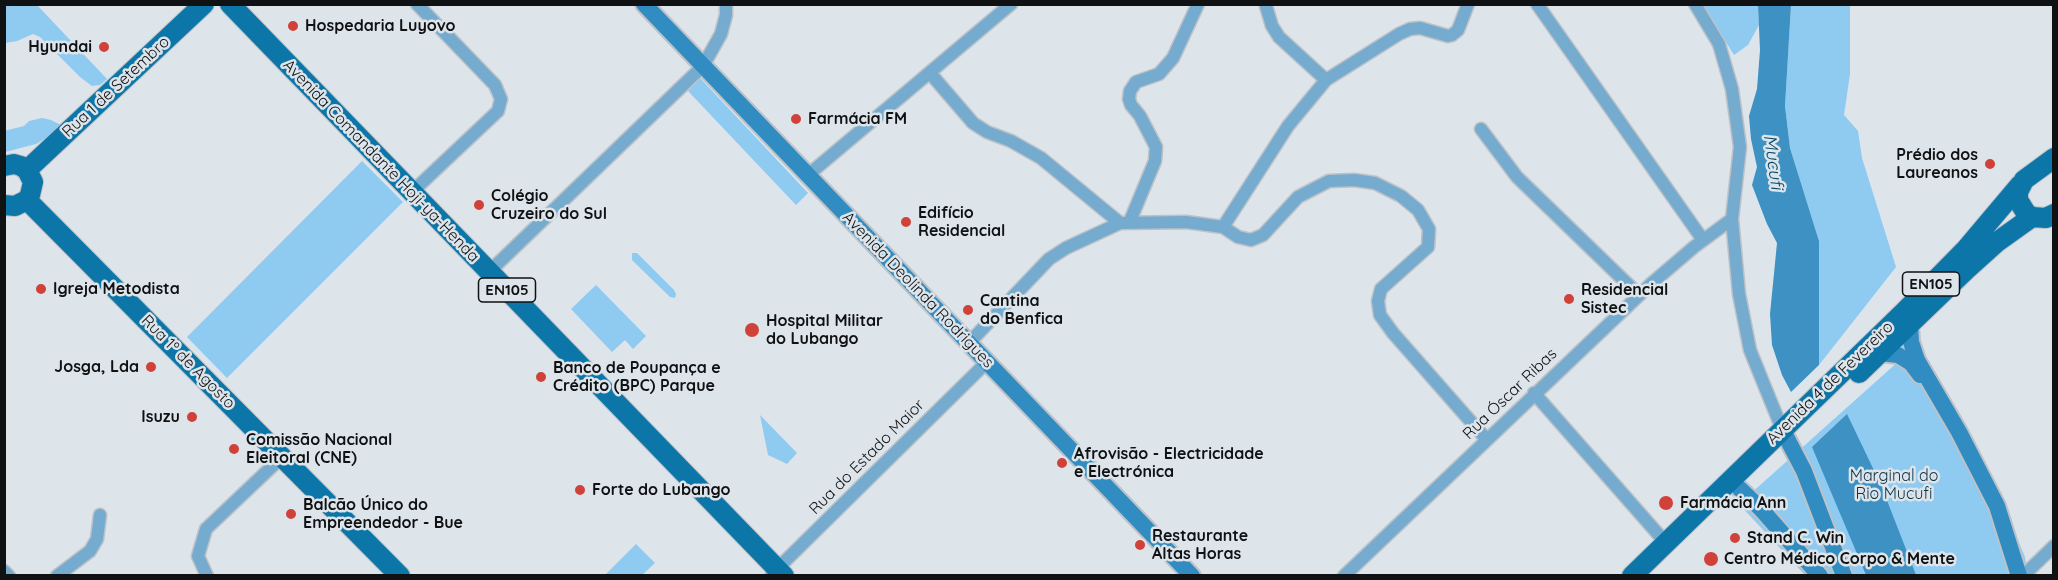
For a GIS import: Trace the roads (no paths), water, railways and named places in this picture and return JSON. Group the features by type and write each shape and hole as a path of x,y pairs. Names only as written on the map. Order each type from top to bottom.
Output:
{"main road":[{"name":"Rua 1 de Setembro","path":"27,170 204,4"},
{"name":"Avenida Comandante Hoji-ya-Henda","path":"230,4 777,573"},
{"name":"Avenida 4 de Fevereiro","path":"1632,576 1839,383 1966,249 2027,179 2054,158"},
{"path":"4,166 14,164 27,170 33,182 27,200 15,206 4,205"},
{"path":"2027,179 2048,175 2054,178"},
{"name":"Avenida 4 de Fevereiro","path":"2027,179 2018,200 2020,207 2045,219"},
{"name":"Rua 1º de Agosto","path":"27,200 400,576"},
{"name":"Avenida 4 de Fevereiro","path":"1839,383 1880,353 1990,249 2045,219"},
{"name":"Avenida 4 de Fevereiro","path":"1650,576 1739,488 1788,432"}],"street":[{"path":"412,192 498,111 501,99 495,85 417,4"},
{"name":"Avenida Deolinda Rodrigues","path":"644,4 1192,576"},
{"path":"489,272 703,66 721,34 726,15 726,4"},
{"path":"808,175 1011,4"},
{"path":"1125,222 1155,161 1156,147 1140,116 1131,105 1130,91 1136,81 1160,74 1173,58 1198,4"},
{"path":"1223,227 1288,126 1326,80 1410,29 1420,28 1452,36 1458,30 1468,4"},
{"path":"1537,4 1703,240"},
{"path":"1695,4 1719,45 1732,89 1740,147 1732,219 1739,294 1750,350 1788,432 1844,576"},
{"path":"1266,6 1272,26 1279,37 1326,80"},
{"path":"930,73 973,123 1041,158 1125,222"},
{"path":"1481,129 1517,177 1639,296"},
{"path":"969,343 1049,259 1066,248 1125,222 1186,222 1223,227 1238,237 1251,240 1263,235 1299,197 1329,182 1354,180 1375,183 1401,196 1418,210 1429,229 1428,247 1381,289 1378,301 1380,315 1393,333 1487,440"},
{"name":"Rua Óscar Ribas","path":"1344,576 1534,393 1639,296 1703,240 1732,219"},
{"path":"1910,326 1911,342 1917,360 1959,432 1997,506 2021,576 2054,546"},
{"path":"1880,353 1898,355 1911,363 1936,394"},
{"name":"Rua do Estado Maior","path":"777,573 987,362"},
{"path":"1534,393 1666,543"},
{"path":"207,576 198,556 206,529 282,457"},
{"path":"1739,488 1761,509 1820,576"},
{"path":"57,576 90,551 98,540 100,515"},
{"path":"4,571 9,576"}],"water":[{"name":"Mucufi","path":"1758,5 1791,5 1785,106 1790,148 1819,241 1819,365 1791,392 1782,375 1772,345 1770,314 1777,243 1752,185 1757,167 1749,116 1757,89 1760,50"},
{"path":"1847,414 1881,485 1916,575 1866,575 1812,447"}],"place":[{"name":"Hospedaria Luyovo","path":"293,26"},
{"name":"Hyundai","path":"104,47"},
{"name":"Farmácia FM","path":"796,119"},
{"name":"Prédio dos Laureanos","path":"1990,164"},
{"name":"Colégio Cruzeiro do Sul","path":"479,205"},
{"name":"Edifício Residencial","path":"906,222"},
{"name":"Igreja Metodista","path":"41,289"},
{"name":"Residencial Sistec","path":"1569,299"},
{"name":"Cantina do Benfica","path":"968,310"},
{"name":"Hospital Militar do Lubango","path":"752,330"},
{"name":"Josga, Lda","path":"151,367"},
{"name":"Banco de Poupança e Crédito (BPC) Parque","path":"541,377"},
{"name":"Isuzu","path":"192,417"},
{"name":"Comissão Nacional Eleitoral (CNE)","path":"234,449"},
{"name":"Afrovisão - Electricidade e Electrónica","path":"1062,463"},
{"name":"Forte do Lubango","path":"580,490"},
{"name":"Farmácia Ann","path":"1666,503"},
{"name":"Balcão Único do Empreendedor - Bue","path":"291,514"},
{"name":"Stand C. Win","path":"1735,538"},
{"name":"Restaurante Altas Horas","path":"1140,545"},
{"name":"Centro Médico Corpo & Mente","path":"1711,559"}],"park label":[{"name":"Marginal do Rio Mucufi","path":"1894,485"}]}
